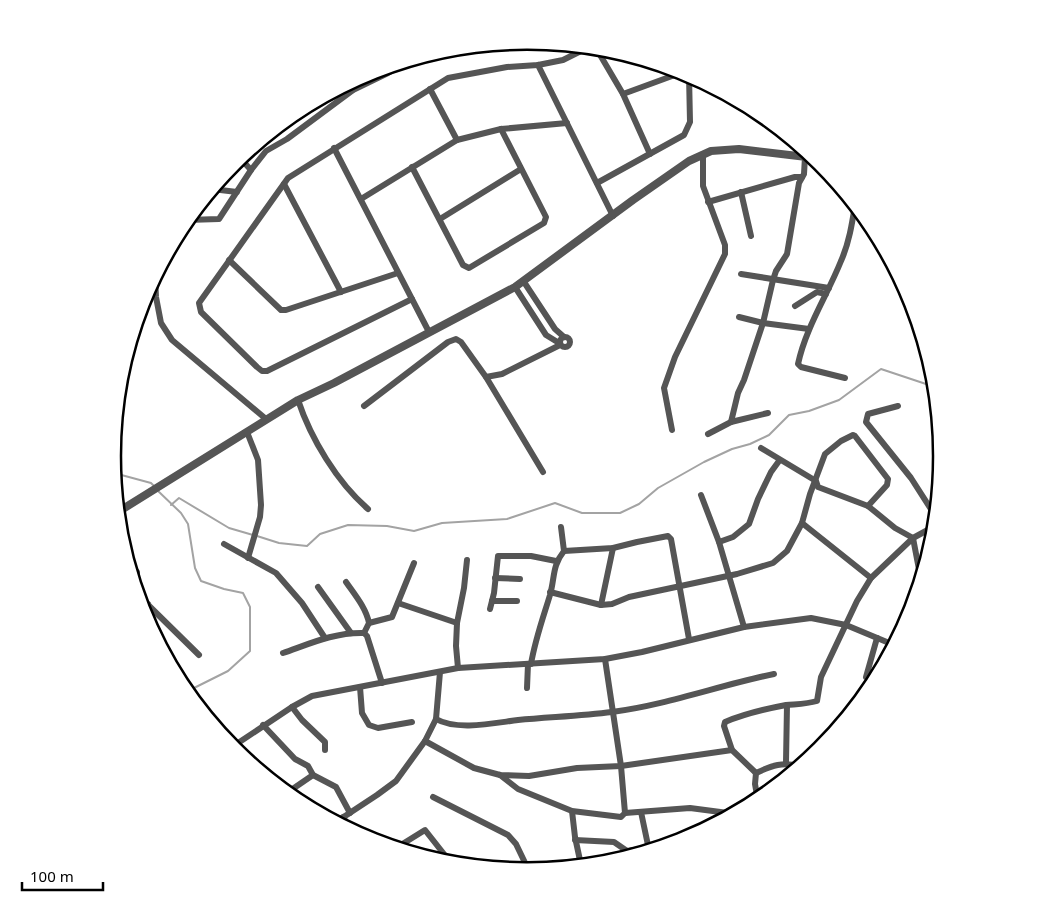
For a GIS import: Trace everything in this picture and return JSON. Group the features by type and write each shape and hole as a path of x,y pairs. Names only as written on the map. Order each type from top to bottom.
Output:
{"street":[{"path":"412,299 273,369 262,370 199,308 199,303 288,178 448,78 507,67 538,65 563,60 577,53"},
{"path":"601,57 623,94 650,154"},
{"path":"538,65 613,216"},
{"path":"623,94 670,77"},
{"path":"197,219 218,219 266,151 287,139 353,90 367,83"},
{"path":"597,183 684,135 690,122 689,84"},
{"path":"430,89 457,140"},
{"path":"361,199 457,140 501,129 567,123"},
{"path":"412,168 463,265 469,268 544,223 546,217 501,129"},
{"path":"334,148 429,332"},
{"path":"124,508 298,400 515,288 633,200 702,154 711,151 739,149 801,156"},
{"path":"672,430 664,388 674,357 725,254 725,244 703,186 702,154"},
{"path":"731,422 738,392 744,380 763,323 776,271 787,254 805,160"},
{"path":"245,164 251,170"},
{"path":"440,219 521,168"},
{"path":"708,202 795,177 802,177"},
{"path":"284,184 341,292"},
{"path":"220,190 237,192"},
{"path":"741,192 751,236"},
{"path":"845,378 801,367 798,364 809,329 847,245 853,214"},
{"path":"229,260 281,310 286,310 398,273"},
{"path":"741,274 827,291"},
{"path":"515,288 546,335 565,347 569,344 569,339 555,329 524,282"},
{"path":"795,306 817,292 827,291"},
{"path":"156,292 161,323 172,340 266,419"},
{"path":"739,317 763,323 809,329"},
{"path":"364,406 448,342 456,340 460,342 486,377 543,472"},
{"path":"486,377 502,374 560,344"},
{"path":"298,400 305,421 336,474 352,496 368,509"},
{"path":"898,406 868,414 866,422 911,478 930,507"},
{"path":"708,434 731,422 768,413"},
{"path":"247,432 260,467 260,517 248,558"},
{"path":"550,592 601,605 612,604 629,597 737,574 773,563 787,551 802,523 810,494 825,454 841,441 854,436 888,480 887,485 868,506"},
{"path":"761,448 779,461 816,481 818,487 868,506 895,528 913,538"},
{"path":"719,542 732,537 749,524 763,490 779,461"},
{"path":"701,495 719,542 744,627"},
{"path":"802,523 871,578"},
{"path":"527,688 530,664 550,592 556,561 564,551 561,527"},
{"path":"756,773 732,750 724,726 725,722 742,715 787,705 818,701 821,677 857,601 871,578 913,538 926,531"},
{"path":"564,551 613,548 668,536 671,539 689,639"},
{"path":"913,538 918,564"},
{"path":"224,544 276,573 302,603 324,638"},
{"path":"601,605 613,548"},
{"path":"490,609 498,556 532,556 556,561"},
{"path":"458,668 456,646 457,622 467,560"},
{"path":"369,623 392,617 414,563"},
{"path":"495,578 520,579"},
{"path":"346,582 361,604 369,623 364,634"},
{"path":"318,587 351,633"},
{"path":"492,601 517,601"},
{"path":"398,603 457,622"},
{"path":"150,606 200,655"},
{"path":"239,742 292,706 312,696 458,668 605,659 744,627 811,618 846,625 888,643"},
{"path":"282,653 324,638 351,633 364,634 367,636 382,683"},
{"path":"866,677 876,638"},
{"path":"605,659 621,766 625,813"},
{"path":"343,818 396,781 425,742 436,719 440,672"},
{"path":"436,719 443,723 483,725 613,712 691,696 774,674"},
{"path":"360,687 362,713 369,725 378,728 412,722"},
{"path":"786,762 787,705"},
{"path":"292,706 302,720 325,742 325,750"},
{"path":"263,725 295,759 308,766 313,775 336,787 350,813"},
{"path":"425,742 474,768 500,775 529,776 577,768 621,766 732,750"},
{"path":"756,773 786,762 792,764"},
{"path":"756,773 756,791"},
{"path":"294,788 313,775"},
{"path":"500,775 518,789 572,811 621,817 625,813 690,808 722,812"},
{"path":"433,797 508,834 516,844 525,862"},
{"path":"572,811 579,859"},
{"path":"640,812 648,843"},
{"path":"405,843 425,830 443,853"},
{"path":"575,840 614,842 625,850"}],"waterway":[{"path":"257,536 279,543 307,546 320,534 348,525 387,526 414,531 442,523 507,519 555,503 582,513 620,513 639,504 658,488 704,462 769,435 789,415 809,411 839,400 881,369 926,384"},
{"path":"122,475 151,483 154,486"},
{"path":"157,490 181,513 188,524 195,568 201,581 243,593 250,607 250,651 228,671 194,688"},
{"path":"171,505 179,498 229,528 253,535"}]}
